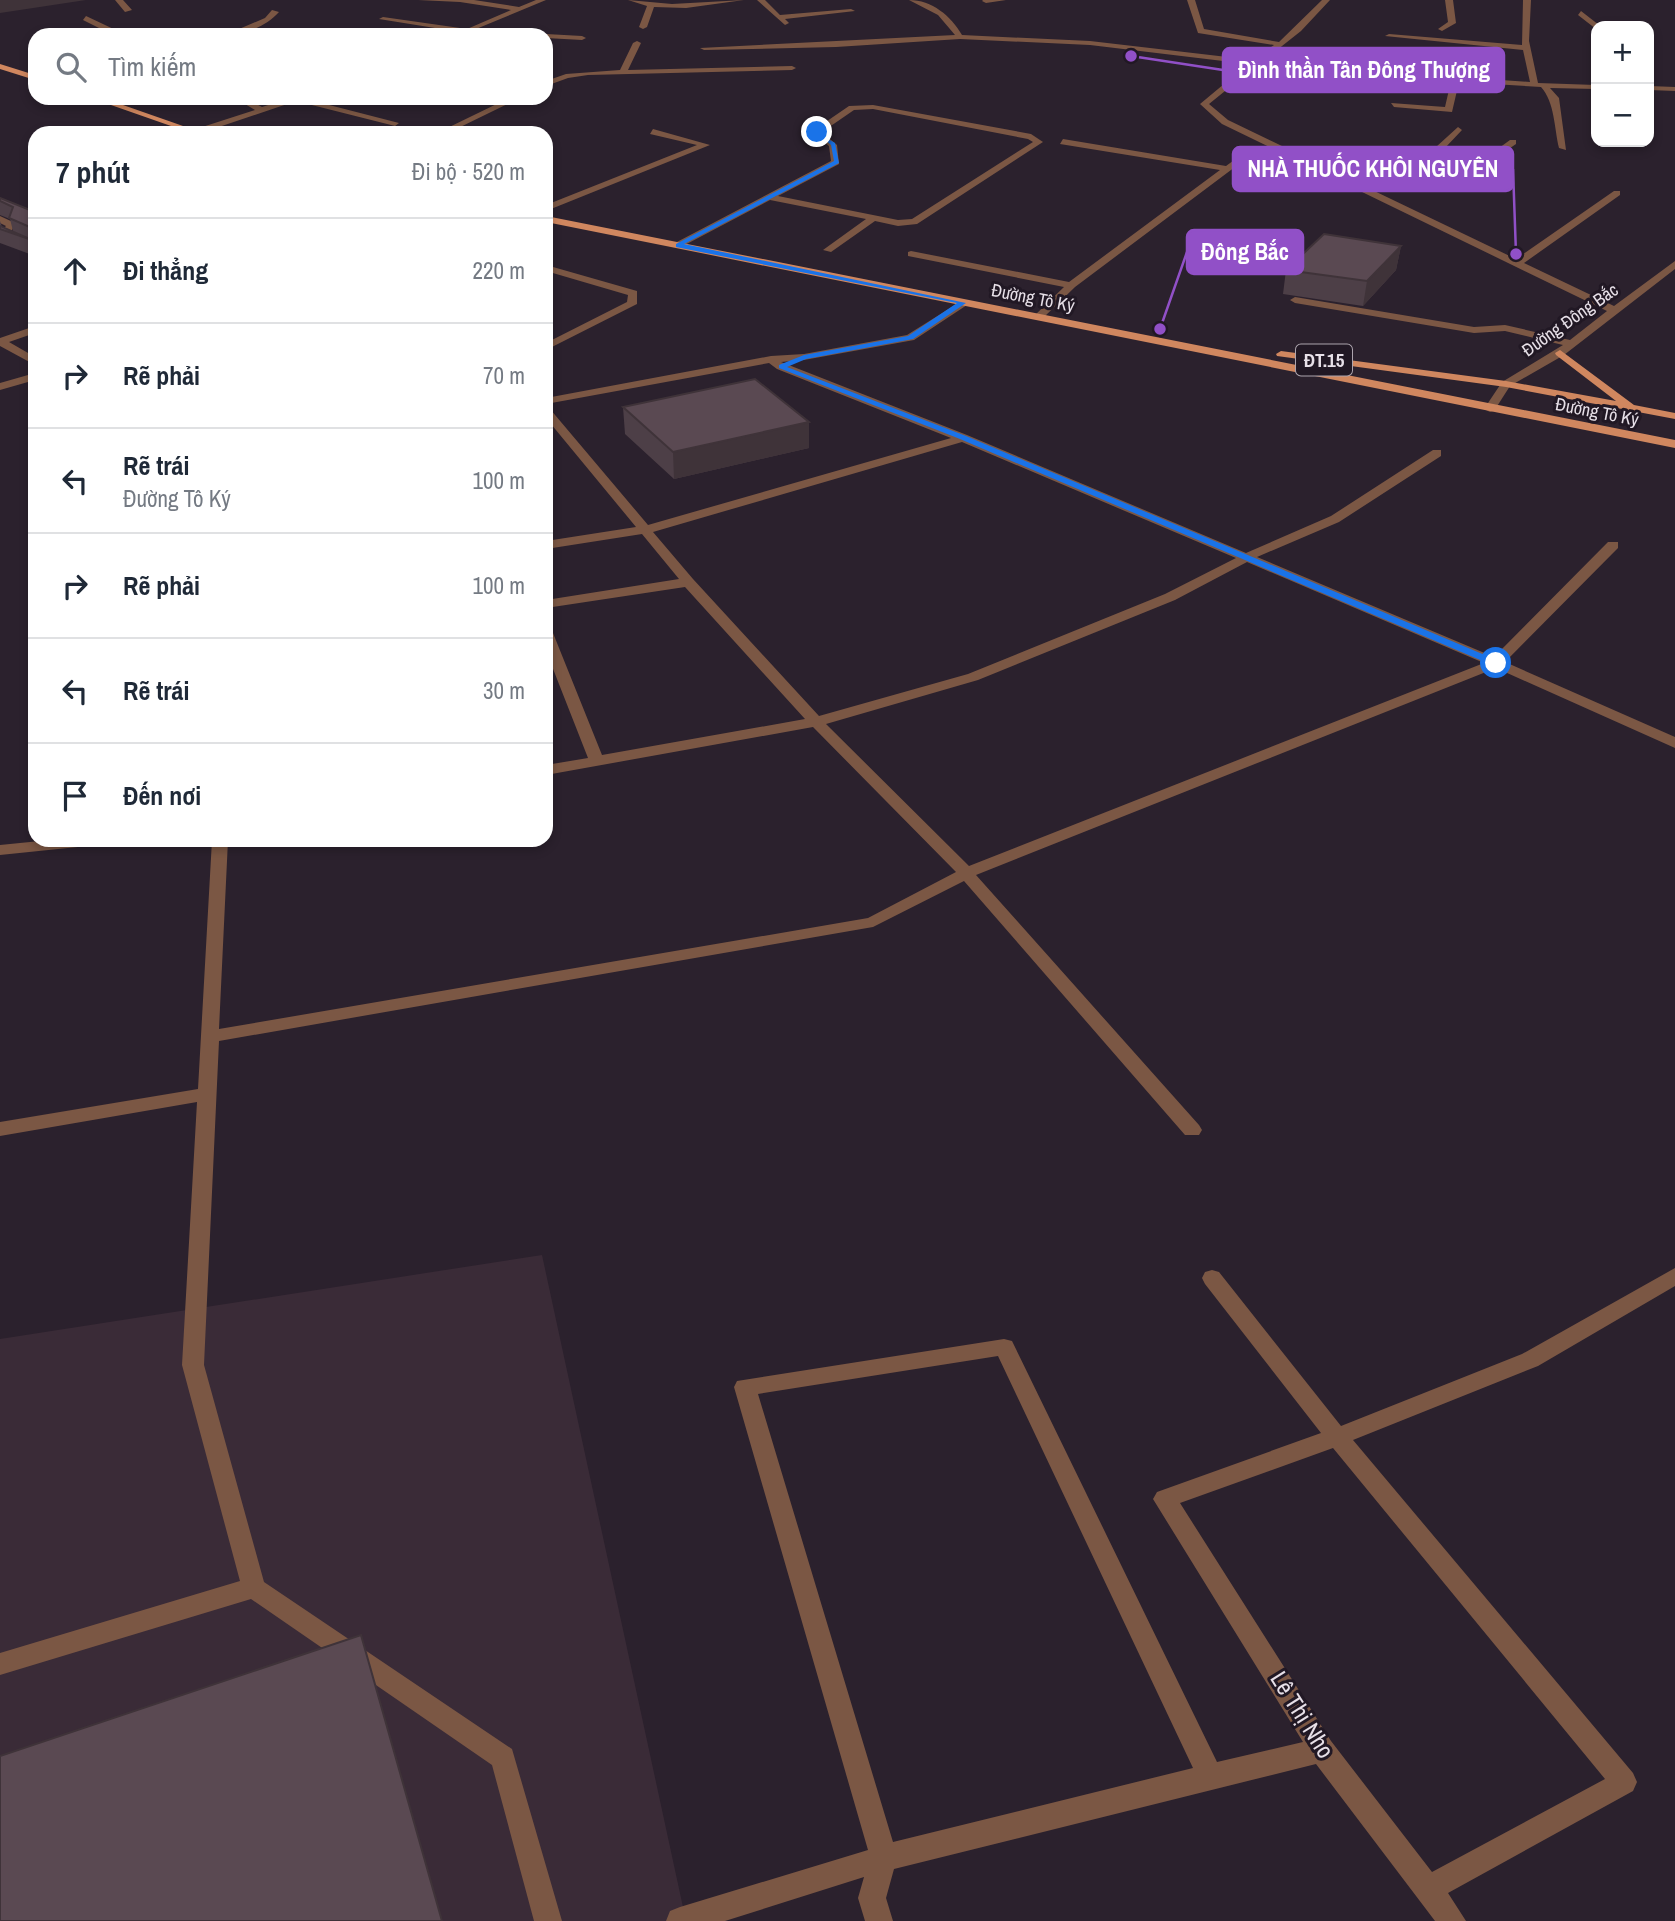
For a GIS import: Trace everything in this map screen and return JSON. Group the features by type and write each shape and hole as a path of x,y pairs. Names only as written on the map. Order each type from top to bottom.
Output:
{"main road":[{"path":"0,66 28,76"},
{"path":"115,105 176,126"},
{"name":"Đường Tô Ký","path":"553,220 1675,444"},
{"name":"Đường Tô Ký","path":"1143,336 1506,384 1675,416"},
{"path":"1560,353 1631,408"}],"street":[{"path":"119,0 128,10"},
{"path":"422,0 460,1 519,9"},
{"path":"473,28 542,0"},
{"path":"632,0 651,6 684,6 740,0"},
{"path":"761,0 782,20 851,11"},
{"path":"913,0 940,11 953,24 960,37"},
{"path":"986,1 1002,0"},
{"path":"1191,0 1201,31 1280,44"},
{"path":"1326,0 1316,14 1220,88 1204,104 1225,122 1519,262 1615,311"},
{"path":"1442,29 1452,23 1449,0"},
{"path":"1527,0 1526,48 1539,86 1555,98 1556,118 1563,148"},
{"path":"643,26 651,6"},
{"path":"247,28 268,20 275,12"},
{"path":"1581,13 1591,22"},
{"path":"86,18 105,28"},
{"path":"383,19 445,28"},
{"path":"553,36 582,38"},
{"path":"1389,36 1526,48"},
{"path":"704,48 835,45 960,37 1090,43 1455,80 1591,87"},
{"path":"623,72 637,43"},
{"path":"740,47 743,69"},
{"path":"553,82 576,74 792,68"},
{"path":"1394,105 1448,110 1455,80"},
{"path":"1654,81 1662,88"},
{"path":"1654,88 1675,89"},
{"path":"252,105 263,111"},
{"path":"218,126 279,105"},
{"path":"325,105 396,123"},
{"path":"456,126 501,105"},
{"path":"678,245 768,197 836,162 833,145 817,132 852,108 873,107 1031,137 1039,142 914,222 898,223 768,197"},
{"path":"1438,150 1458,130"},
{"path":"553,205 706,145 653,132"},
{"path":"1063,142 1228,169"},
{"path":"1334,174 1412,156 1429,149 1490,159 1513,142"},
{"path":"1038,317 1072,285 1255,149"},
{"path":"1519,262 1617,193"},
{"path":"828,250 874,218"},
{"path":"0,219 12,225 5,232 6,237 28,247"},
{"path":"911,254 1072,285"},
{"name":"Đường Đông Bắc","path":"1490,409 1506,384 1560,353 1675,264"},
{"path":"553,270 633,293 632,304 553,344"},
{"path":"1295,300 1474,330 1505,328 1572,344"},
{"path":"553,407 771,359 804,357 910,338 963,303"},
{"path":"0,341 28,331"},
{"path":"0,341 28,358"},
{"path":"553,408 781,367 804,357"},
{"path":"771,359 781,367 963,438 1249,556 1675,743"},
{"path":"0,387 28,378"},
{"path":"553,418 688,582 816,722 966,873 1192,1130"},
{"path":"553,544 645,530 963,438"},
{"path":"553,769 816,722 973,677 1170,597 1249,556 1335,519 1437,453"},
{"path":"209,1037 873,922 966,873 1496,663 1613,545"},
{"path":"553,603 688,582"},
{"path":"553,651 597,761"},
{"path":"0,850 29,847"},
{"path":"220,847 193,1365 254,1588 503,1758 548,1921"},
{"path":"0,1129 206,1094"},
{"path":"1337,1437 1530,1360 1675,1276"},
{"path":"1212,1278 1337,1437 1624,1782 1428,1889"},
{"path":"880,1921 872,1898 884,1858 745,1387 1004,1347 1210,1776"},
{"name":"Lê Thị Nho","path":"1337,1437 1165,1499 1322,1750 1452,1921"},
{"path":"0,1664 254,1588"},
{"path":"680,1921 884,1858 1322,1750"}],"shaded area":[{"path":"542,1255 686,1921 0,1921 0,1339"}],"building":[{"path":"0,198 28,209 28,226 9,218 13,207 0,201"},
{"path":"0,226 28,238 28,239 0,229"},
{"path":"1324,234 1401,246 1367,281 1286,270"},
{"path":"755,379 809,422 673,452 623,407"},
{"path":"361,1635 442,1921 0,1921 0,1756"}],"place":[{"name":"Đình thần Tân Đông Thượng","path":"1131,56"},
{"name":"NHÀ THUỐC KHÔI NGUYÊN","path":"1516,254"},
{"name":"Đông Bắc","path":"1160,329"}],"route":[{"path":"817,132 833,145 836,162 678,245 963,303 910,338 804,357 781,367 963,438 1249,556 1496,663"}]}
